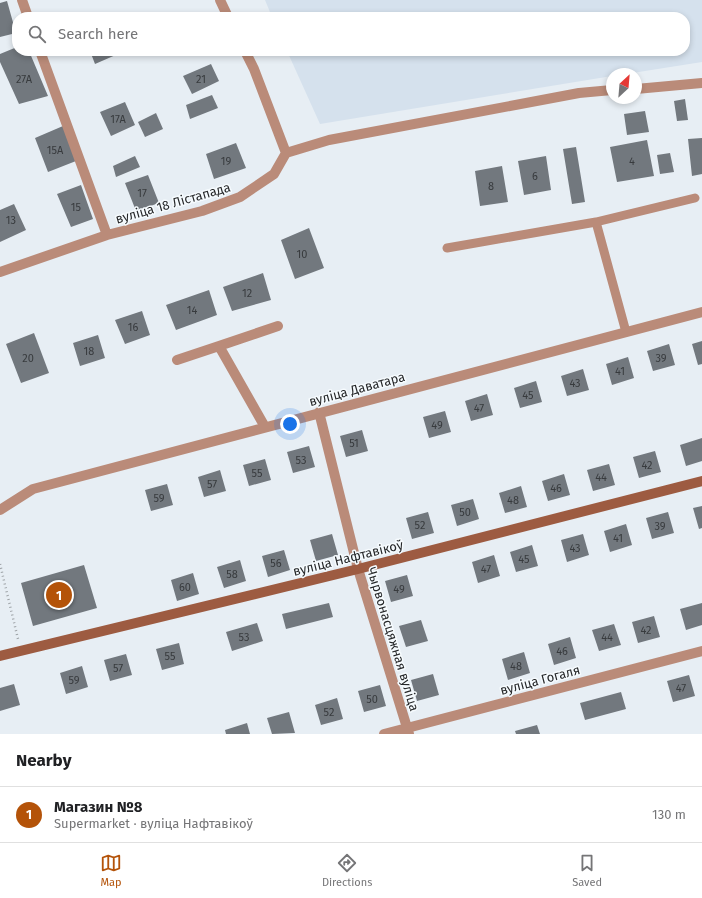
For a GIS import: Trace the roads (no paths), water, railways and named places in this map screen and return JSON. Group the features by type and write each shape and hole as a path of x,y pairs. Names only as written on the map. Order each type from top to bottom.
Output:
{"street":[{"path":"22,0 26,12"},
{"path":"220,0 226,12"},
{"name":"вуліца 18 Лістапада","path":"42,56 107,235"},
{"path":"248,56 254,69 286,153 329,140 579,93 606,91"},
{"path":"642,88 702,83"},
{"name":"вуліца 18 Лістапада","path":"0,272 107,235 202,211 240,197 274,174 286,153"},
{"name":"вуліца Даватара","path":"0,510 33,489 319,412 702,312"},
{"path":"177,360 278,326"},
{"path":"219,346 265,427"},
{"name":"Чырвонасцяжная вуліца","path":"319,412 358,569 408,731"},
{"name":"вуліца Нафтавікоў","path":"0,656 358,569 702,481"},
{"name":"вуліца Гогаля","path":"384,734 408,731 702,651"}],"lane":[{"path":"447,248 596,222 695,198"},
{"path":"596,222 626,332"}],"place":[{"name":"Магазин №8","path":"59,595"}]}
